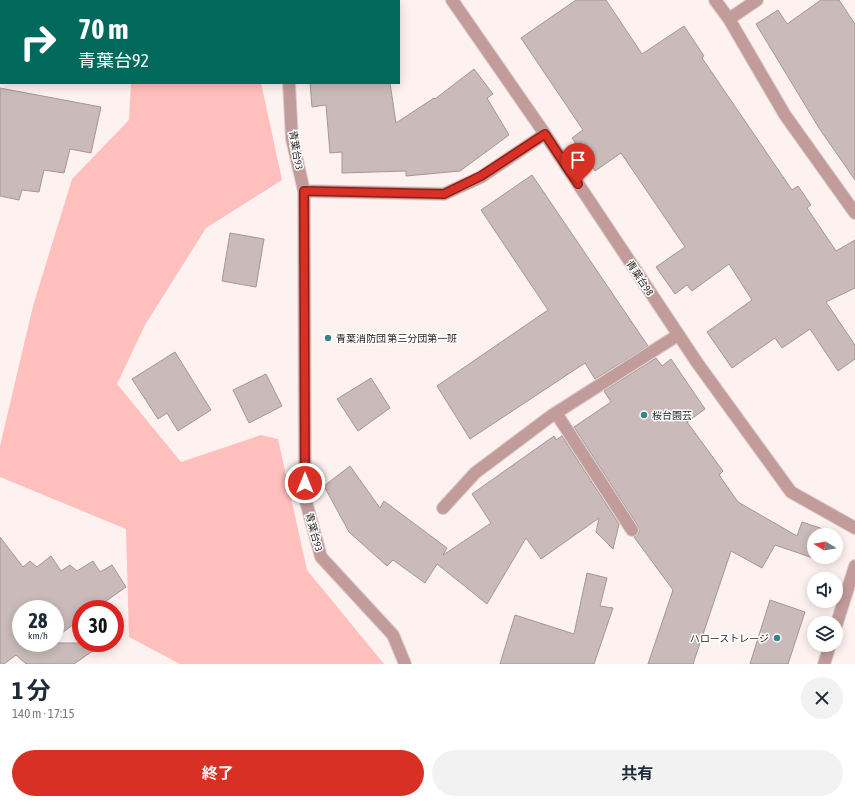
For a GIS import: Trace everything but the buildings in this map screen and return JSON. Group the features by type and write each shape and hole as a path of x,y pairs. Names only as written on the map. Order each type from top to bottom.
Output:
{"street":[{"name":"青葉台98","path":"452,0 545,134 678,335 790,492 855,528"},
{"path":"715,0 729,19 785,115 855,213"},
{"path":"729,19 757,0"},
{"name":"青葉台93","path":"289,84 292,139 304,191 305,498 321,557 392,635 405,664"},
{"path":"304,191 444,194 481,176 545,134"},
{"path":"443,508 475,473 556,413 678,335"},
{"path":"556,413 632,530"},
{"path":"839,616 855,566"},
{"path":"824,664 828,652"}],"shaded area":[{"path":"131,84 261,84 282,180 206,228 145,325 117,384 181,462 261,435 278,439 307,570 384,664 180,664 129,637 126,529 0,477 0,446 33,306 72,179 129,120"}],"place":[{"name":"青葉消防団 第三分団第一班","path":"328,338"},
{"name":"桜台園芸","path":"644,415"},
{"name":"ハローストレージ","path":"777,638"}],"route":[{"path":"305,483 304,191 444,194 481,176 545,134 578,184"}]}
